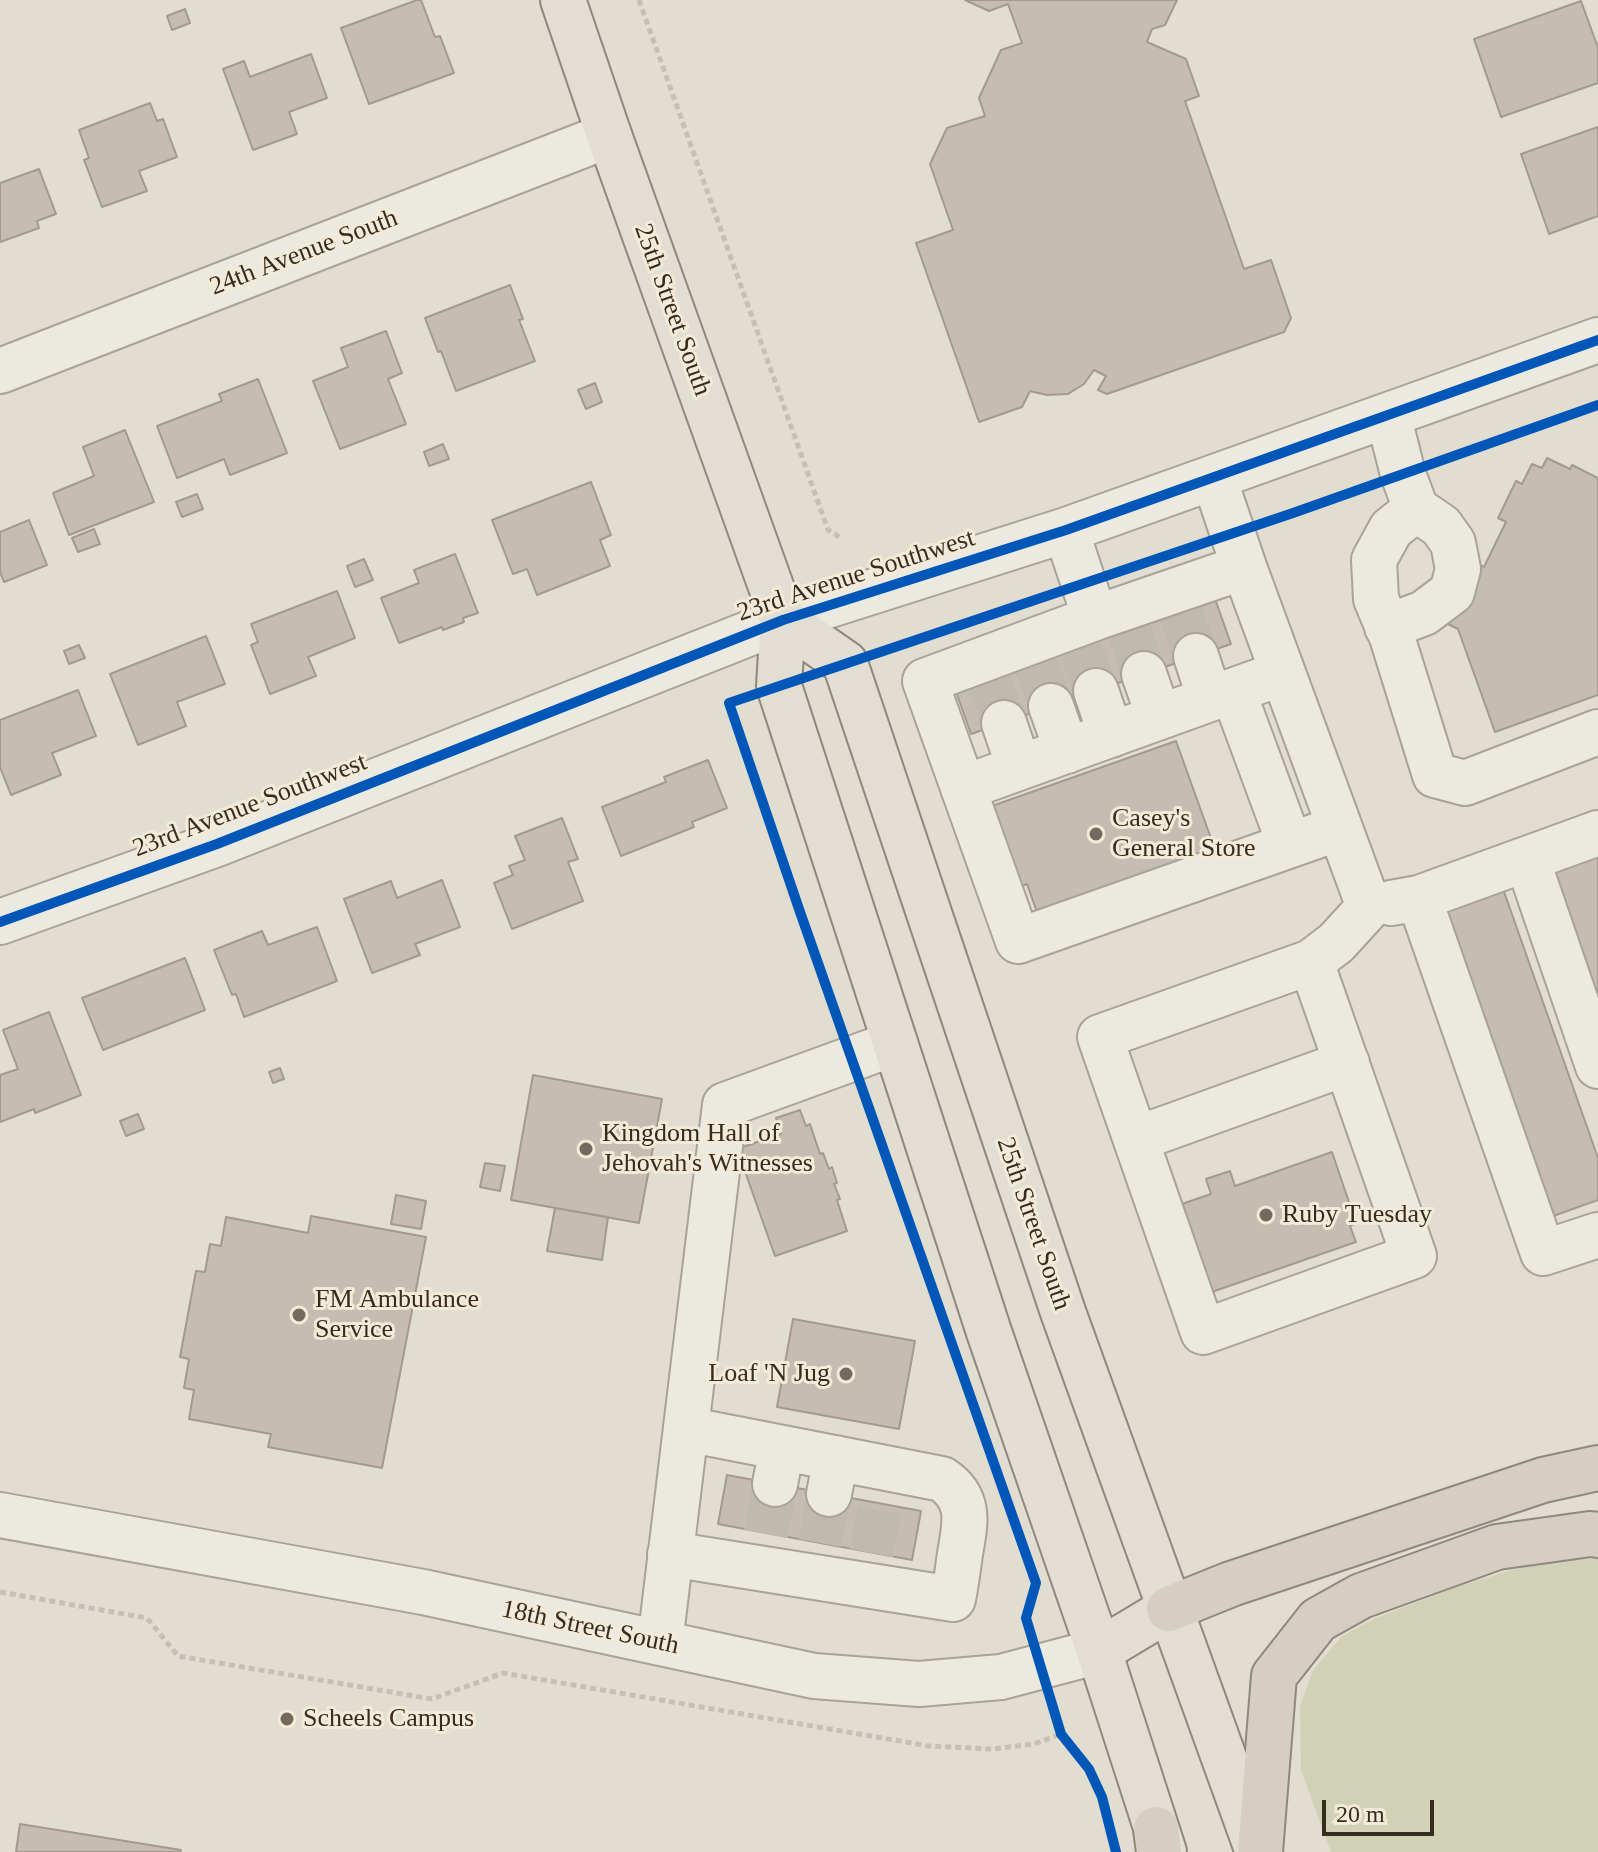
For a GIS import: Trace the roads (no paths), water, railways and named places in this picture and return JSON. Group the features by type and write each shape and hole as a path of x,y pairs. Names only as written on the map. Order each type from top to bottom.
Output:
{"highway":[{"path":"1169,1609 1231,1584 1543,1480 1598,1468"},
{"path":"1259,1852 1274,1676 1318,1620 1361,1596 1497,1547 1598,1535"}],"main road":[{"name":"25th Street South","path":"563,0 783,620 779,686 989,1332 1099,1651 1160,1844"},
{"name":"25th Street South","path":"783,620 845,663 1063,1312 1259,1852"},
{"name":"18th Street South","path":"1099,1651 1169,1609"}],"street":[{"name":"24th Avenue South","path":"0,371 609,135"},
{"name":"23rd Avenue Southwest","path":"0,922 217,844 783,620 1066,530 1598,340"},
{"path":"1387,627 1424,613 1452,592 1458,569 1453,543 1441,526 1416,509 1403,474 1388,415"},
{"path":"1214,478 1369,907"},
{"path":"1416,509 1391,529 1374,560 1376,599 1392,637 1435,775 1465,783 1598,732"},
{"path":"1066,530 1099,624"},
{"path":"1244,567 1176,599 984,667 925,681 1018,941 1339,828"},
{"path":"1196,656 1222,695 1290,845"},
{"path":"963,788 1282,673"},
{"path":"1144,674 1159,717"},
{"path":"1096,691 1111,735"},
{"path":"1051,706 1067,751"},
{"path":"1004,723 1019,767"},
{"path":"1311,962 1414,1256 1203,1332 1100,1037 1311,962 1336,943 1369,907 1419,898 1598,833"},
{"path":"1527,859 1598,1066"},
{"path":"1419,898 1543,1253 1598,1235"},
{"path":"660,1643 725,1105 895,1043"},
{"path":"1136,1139 1347,1063"},
{"path":"670,1554 763,1551 868,1569 953,1599 966,1518 962,1501 952,1486 942,1479 884,1486 779,1466 686,1429"},
{"name":"18th Street South","path":"0,1515 423,1592 814,1676 919,1684 1001,1677 1099,1651"}],"tunnel":[{"path":"1179,608 1196,656"},
{"path":"1128,625 1144,674"},
{"path":"1078,642 1096,691"},
{"path":"1034,658 1051,706"},
{"path":"987,674 1004,723"},
{"path":"766,1534 775,1484"},
{"path":"820,1543 829,1494"},
{"path":"871,1553 881,1503"}],"place":[{"name":"Casey's General Store","path":"1096,834"},
{"name":"Kingdom Hall of Jehovah's Witnesses","path":"586,1149"},
{"name":"Ruby Tuesday","path":"1266,1215"},
{"name":"FM Ambulance Service","path":"299,1315"},
{"name":"Loaf 'N Jug","path":"846,1374"},
{"name":"Scheels Campus","path":"287,1719"}]}
